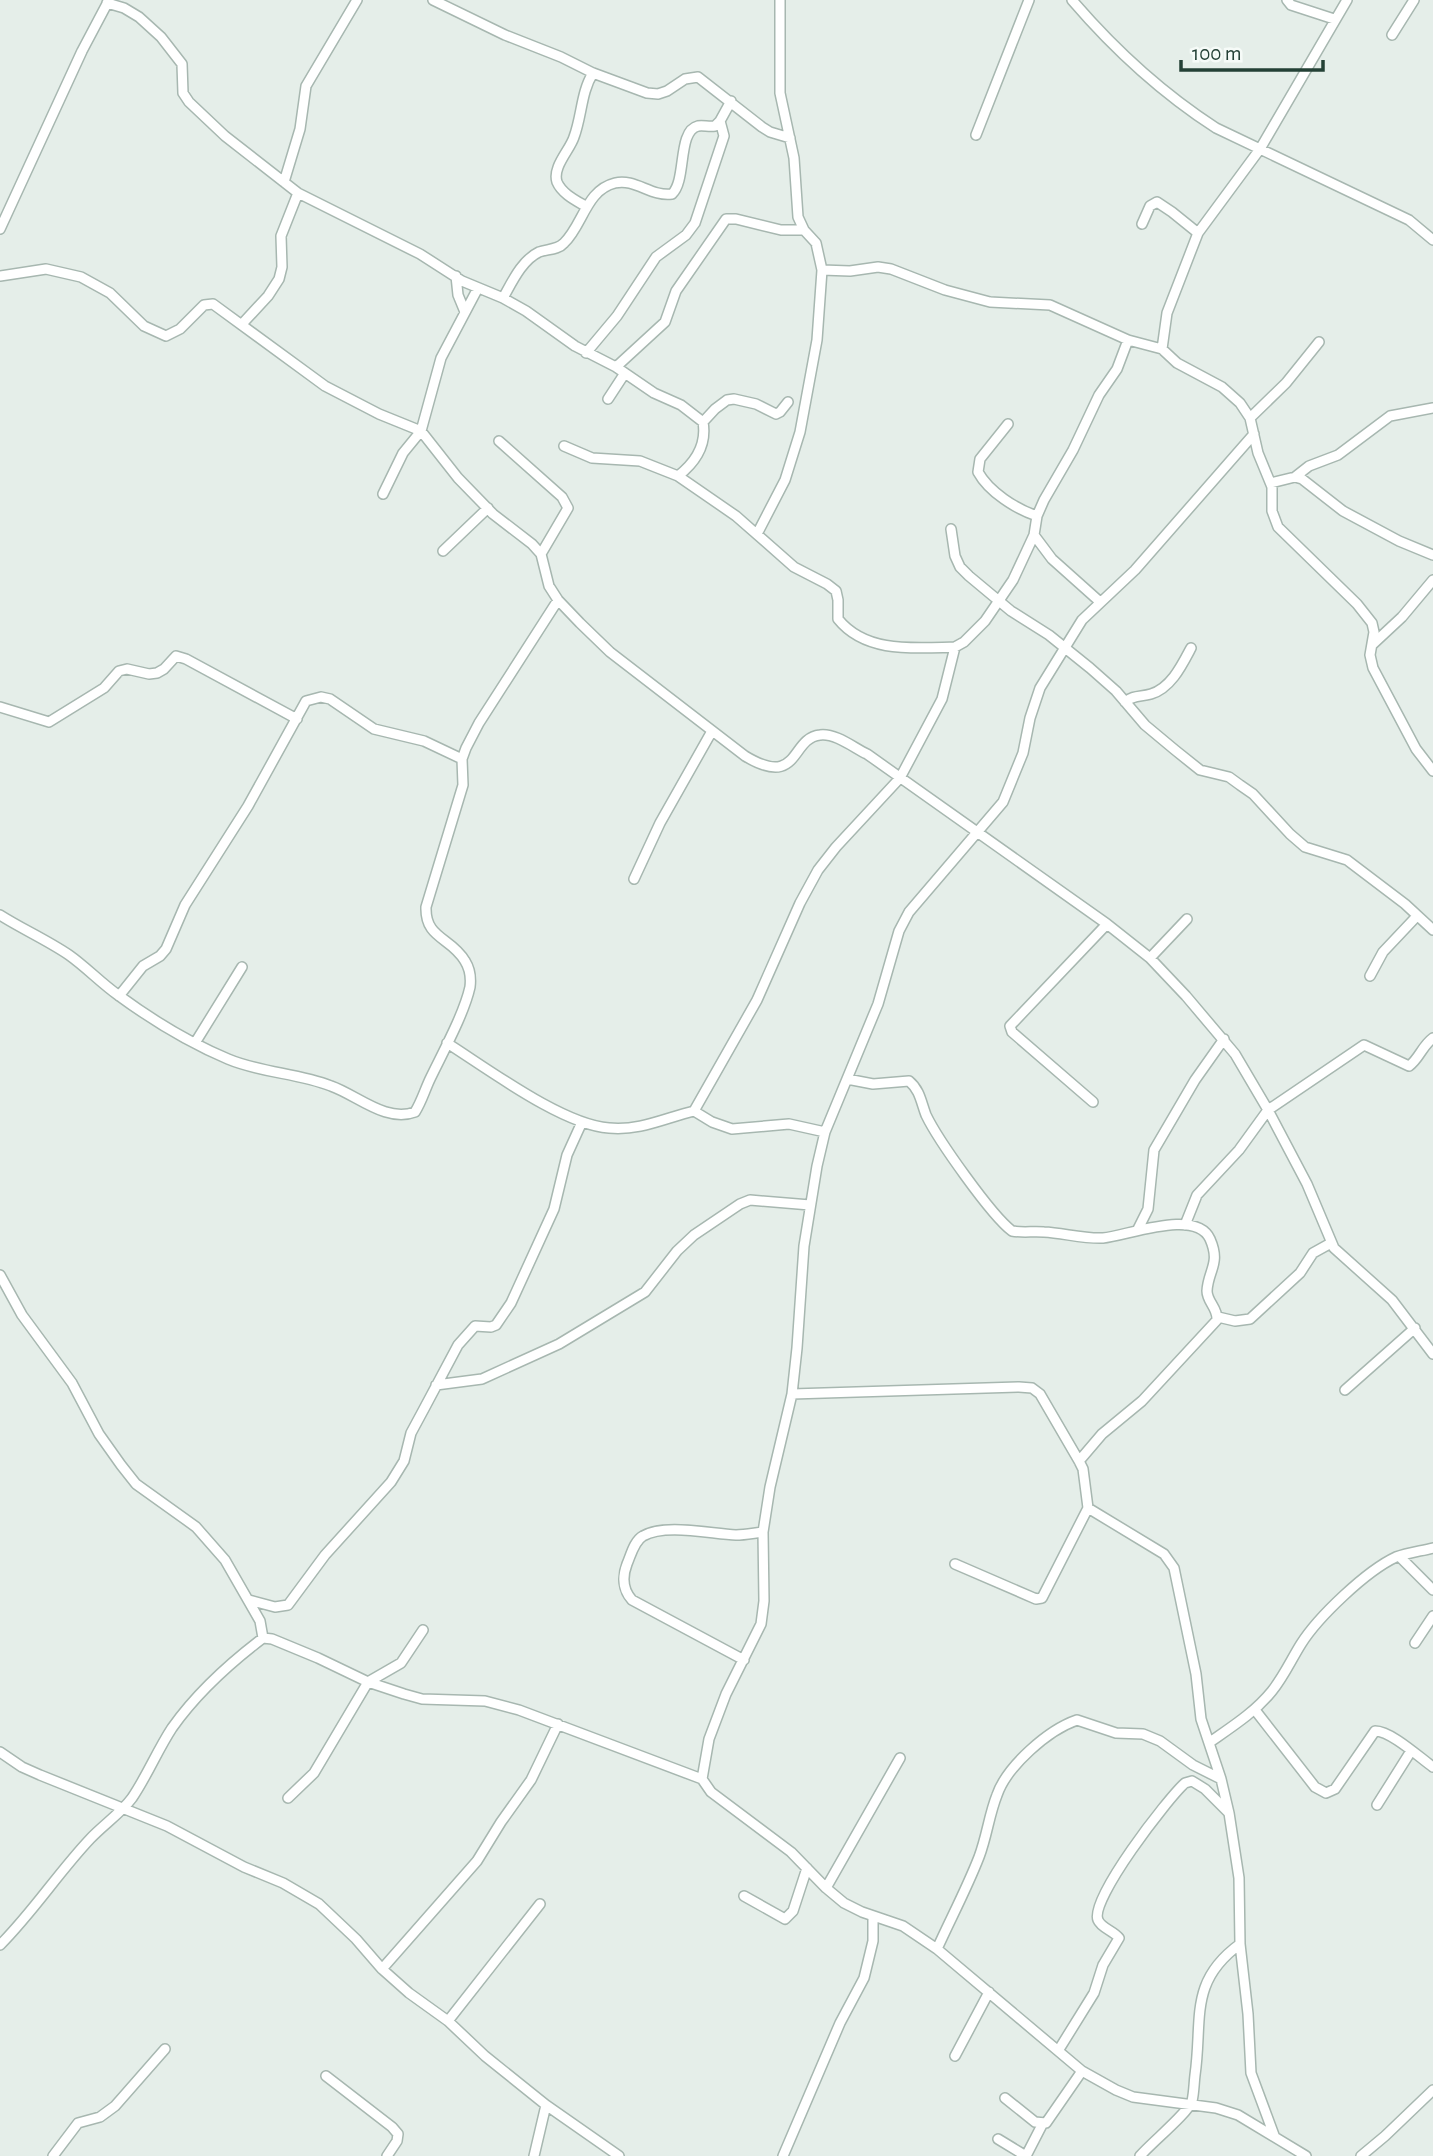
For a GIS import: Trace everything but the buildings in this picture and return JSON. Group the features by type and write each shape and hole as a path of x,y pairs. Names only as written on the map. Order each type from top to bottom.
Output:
{"street":[{"path":"284,182 300,129 306,86 357,0"},
{"path":"433,0 593,74 647,93 667,91 685,79 698,77 770,132 790,138"},
{"path":"757,534 785,480 800,432 817,340 822,270 816,243 804,230 798,217 790,138 780,93 779,0"},
{"path":"976,135 1029,0"},
{"path":"1072,0 1119,52 1170,96 1216,128 1355,197 1409,220 1433,240"},
{"path":"1287,0 1291,5 1334,19"},
{"path":"1162,349 1167,313 1198,233 1260,149 1347,0"},
{"path":"1392,35 1414,0"},
{"path":"0,229 108,1 139,17 161,37 181,64 183,93 189,102 225,136 298,193 420,254 478,288 503,298 541,320 586,353 616,367 641,386 681,405 703,422 705,434 702,446 691,466 678,476"},
{"path":"587,207 562,190 557,183 556,174 574,138 586,88 593,74"},
{"path":"503,298 528,260 536,254 563,245 597,193 616,182 629,182 664,195 672,194 680,182 685,143 689,134 698,126 709,127 720,121 731,101"},
{"path":"586,353 631,296 656,257 686,235 695,223 724,136 720,121"},
{"path":"242,324 268,296 279,279 282,267 281,236 298,193"},
{"path":"1142,224 1150,206 1157,202 1198,233"},
{"path":"616,367 665,321 676,291 726,219 781,230 804,230"},
{"path":"822,270 850,271 878,267 909,274 945,290 990,302 1050,305 1128,340 1162,349 1177,363 1222,387 1240,403 1250,418 1258,453 1271,482 1274,496 1272,511 1278,527 1366,614 1374,632 1370,655 1373,668 1422,759 1433,771"},
{"path":"0,276 46,269 81,277 110,293 144,326 160,335 172,335 198,310 213,304 325,386 379,414 421,431 458,478 541,554 548,586 558,600 610,652 745,756 771,767 784,765 812,738 821,734 830,736 867,754 1107,924 1150,958 1224,1039 1268,1110 1307,1184 1331,1243 1392,1300 1433,1354"},
{"path":"456,276 458,295 465,312"},
{"path":"383,494 403,453 421,431 441,358 478,288"},
{"path":"564,446 592,458 640,461 678,476 736,516 793,567 827,583 836,591 838,620 855,634 891,648 955,647 975,633 1013,580 1034,535 1037,516 1047,493 1073,450 1099,395 1118,369 1128,340"},
{"path":"1250,418 1286,383 1320,342"},
{"path":"608,399 625,373"},
{"path":"703,422 727,400 756,404 776,414 788,402"},
{"path":"1271,482 1295,477 1309,466 1331,459 1390,416 1433,408"},
{"path":"1008,424 980,459 978,472 1015,507 1037,516"},
{"path":"702,1779 709,1739 726,1694 761,1624 764,1601 763,1532 770,1487 792,1394 800,1278 810,1205 825,1132 878,1004 899,931 909,912 1003,802 1023,753 1040,688 1082,620 1099,601 1135,570 1254,434"},
{"path":"499,441 566,503 568,508 567,514 541,554"},
{"path":"1295,477 1306,482 1343,511 1399,541 1433,555"},
{"path":"443,551 488,508"},
{"path":"951,529 952,544 960,567 999,600 1090,668 1145,724 1200,770 1229,777 1253,794 1305,847 1347,860 1433,930"},
{"path":"1034,535 1052,559 1099,601"},
{"path":"1373,645 1402,617 1433,580"},
{"path":"0,915 69,956 119,996 195,1043 242,1065 309,1079 339,1089 377,1109 394,1114 415,1112 470,988 469,969 464,958 427,925 426,907 463,785 462,759 479,723 558,600"},
{"path":"447,1043 534,1098 582,1122 608,1128 643,1126 694,1111 757,1000 800,903 818,870 900,778 942,699 955,647"},
{"path":"1125,702 1132,697 1158,692 1171,680 1191,648"},
{"path":"0,707 49,722 104,688 115,674 123,669 157,673 176,656 297,719"},
{"path":"119,996 143,966 166,949 185,905 248,806 306,701 321,696 330,699 374,729 424,741 462,759"},
{"path":"634,879 660,823 712,731"},
{"path":"1370,976 1383,952 1417,916"},
{"path":"1150,958 1187,919"},
{"path":"1093,1102 1012,1032 1010,1026 1107,924"},
{"path":"195,1043 242,967"},
{"path":"1185,1225 1197,1195 1239,1150 1268,1110 1364,1045 1409,1066 1433,1038"},
{"path":"1138,1229 1148,1209 1154,1150 1195,1080 1224,1039"},
{"path":"847,1079 873,1084 909,1081 916,1087 927,1116 953,1157 1012,1231 1103,1238 1138,1229 1192,1224 1209,1237 1215,1261 1207,1289 1218,1317 1215,1324 1142,1401 1102,1434 1079,1461"},
{"path":"694,1111 712,1122 732,1129 789,1124 825,1132"},
{"path":"249,1600 275,1607 288,1605 326,1555 391,1482 404,1461 411,1433 458,1345 478,1326 491,1328 496,1325 511,1303 554,1209 567,1155 582,1122"},
{"path":"436,1385 482,1379 559,1344 645,1292 677,1251 740,1204 750,1200 810,1205"},
{"path":"1218,1317 1235,1321 1250,1319 1300,1273 1313,1253 1331,1243"},
{"path":"0,1275 22,1315 72,1383 99,1434 121,1465 136,1484 179,1513 225,1560 260,1622 263,1638"},
{"path":"1345,1390 1415,1328"},
{"path":"792,1394 988,1387 1032,1388 1040,1394 1083,1469 1088,1508 1046,1595 1036,1599 955,1564"},
{"path":"1088,1508 1164,1554 1174,1568 1196,1674 1201,1718 1221,1779 1239,1878 1240,1944 1251,2073 1274,2135"},
{"path":"744,1660 632,1600 625,1590 625,1570 639,1540 657,1532 739,1535 763,1532"},
{"path":"1210,1742 1255,1710 1280,1681 1301,1644 1320,1618 1384,1563 1399,1556 1433,1548"},
{"path":"1399,1556 1433,1590"},
{"path":"1415,1643 1433,1616"},
{"path":"288,1798 314,1773 368,1682 401,1663 423,1630"},
{"path":"0,1945 31,1912 92,1837 131,1799 182,1717 216,1677 263,1638 272,1639 368,1682 422,1699 485,1701 519,1710 702,1779 711,1792 791,1852 844,1903 903,1926 937,1949 1082,2070 1115,2090 1133,2096 1216,2108 1238,2115 1306,2156"},
{"path":"1255,1710 1315,1787 1326,1793 1335,1789 1375,1731 1379,1730 1433,1767"},
{"path":"937,1949 979,1857 1004,1779 1056,1729 1077,1720 1116,1733 1143,1734 1160,1741 1193,1765 1221,1779"},
{"path":"382,1969 477,1861 500,1822 531,1780 558,1724"},
{"path":"1377,1805 1411,1751"},
{"path":"0,1752 40,1775 167,1826 244,1867 283,1883 319,1904 409,1993 448,2021 485,2056 546,2105 619,2156"},
{"path":"826,1888 901,1758"},
{"path":"1058,2051 1094,1993 1103,1965 1119,1938 1099,1922 1098,1917 1105,1892 1120,1866 1185,1783 1192,1781 1205,1789 1229,1813"},
{"path":"744,1896 785,1919 793,1911 807,1868"},
{"path":"448,2021 540,1904"},
{"path":"783,2156 840,2023 864,1978 873,1941 873,1916"},
{"path":"1140,2156 1191,2104 1202,1993 1216,1966 1240,1944"},
{"path":"956,2056 989,1992"},
{"path":"53,2156 74,2127 88,2119 100,2117 115,2106 165,2049"},
{"path":"1005,2098 1030,2119 1043,2123 1049,2121 1082,2070"},
{"path":"326,2076 398,2134 397,2141 387,2156"},
{"path":"1361,2156 1433,2090"},
{"path":"534,2156 546,2105"},
{"path":"998,2139 1026,2156 1043,2123"}]}
